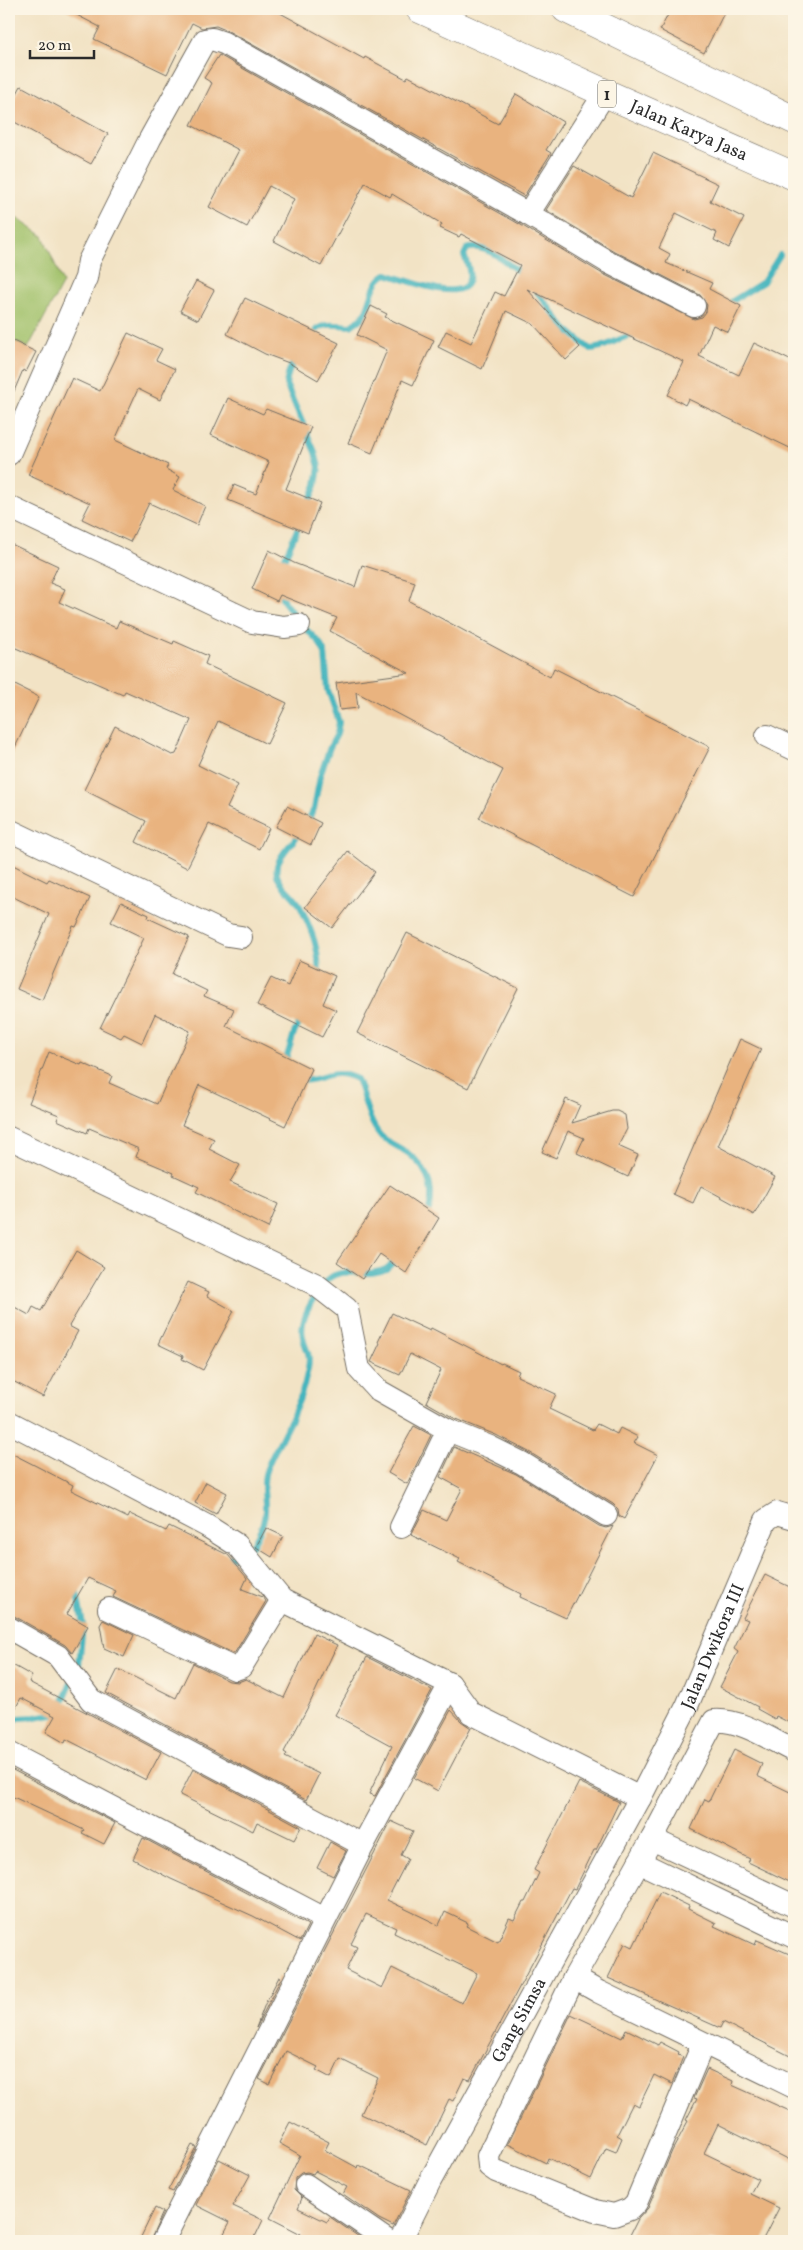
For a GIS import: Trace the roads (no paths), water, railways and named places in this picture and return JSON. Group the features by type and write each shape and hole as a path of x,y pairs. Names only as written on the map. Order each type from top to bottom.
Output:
{"highway":[{"name":"Jalan Karya Jasa","path":"420,9 794,176"},
{"path":"566,9 794,120"}],"street":[{"path":"9,454 86,278 89,261 150,139 205,40 212,39 224,43 528,214 608,262 694,306"},
{"path":"528,214 605,93"},
{"path":"9,506 252,622 284,627 299,625"},
{"path":"767,736 794,749"},
{"path":"9,830 228,935 241,937"},
{"path":"9,1138 316,1284 346,1309 359,1369 379,1391 448,1430 490,1447 522,1463 606,1515"},
{"path":"9,1422 207,1526 237,1545 277,1592 450,1684 471,1713 640,1798"},
{"path":"401,1527 448,1430"},
{"name":"Jalan Dwikora III","path":"640,1798 687,1706 766,1520 777,1513 794,1518"},
{"path":"109,1608 235,1669 241,1667 277,1592"},
{"path":"9,1628 58,1656 91,1700 363,1845"},
{"path":"163,2241 363,1845 450,1684"},
{"path":"703,2044 636,2203 630,2209 614,2215 595,2211 496,2171 489,2166 488,2156 574,1978 652,1839 714,1722 727,1722 744,1727 794,1751"},
{"path":"9,1753 325,1919"},
{"name":"Gang Simsa","path":"400,2241 430,2181 640,1798"},
{"path":"652,1839 794,1906"},
{"path":"639,1862 794,1937"},
{"path":"574,1978 703,2044 794,2087"},
{"path":"306,2185 388,2241"}],"waterway":[{"path":"310,337 319,328 324,326 351,326 361,319 368,307 377,283 386,274 442,290 463,288 468,282 469,276 469,268 464,255 467,249 474,248 489,252 523,275"},
{"path":"726,305 763,282 780,255"},
{"path":"534,288 566,329 590,349 634,335"},
{"path":"296,357 289,371 286,384 315,452 319,467 316,485 307,507"},
{"path":"282,564 300,523"},
{"path":"279,590 284,602 319,642 325,653 328,690 339,722 337,734 330,747 320,776 314,809 306,824"},
{"path":"301,832 281,857 277,866 277,872 280,882 299,904 311,931 318,958 318,977"},
{"path":"285,1063 294,1033 302,1019"},
{"path":"298,1081 307,1081 333,1074 347,1075 357,1079 369,1116 380,1135 416,1160 427,1175 430,1183 431,1201 426,1218"},
{"path":"224,1560 248,1550 263,1524 265,1516 265,1474 302,1394 308,1369 309,1358 302,1330 311,1302 329,1278 336,1274 378,1272 386,1269 397,1259"},
{"path":"76,1589 83,1624 79,1666 76,1672"},
{"path":"9,1724 19,1718 58,1713 72,1681"}]}
